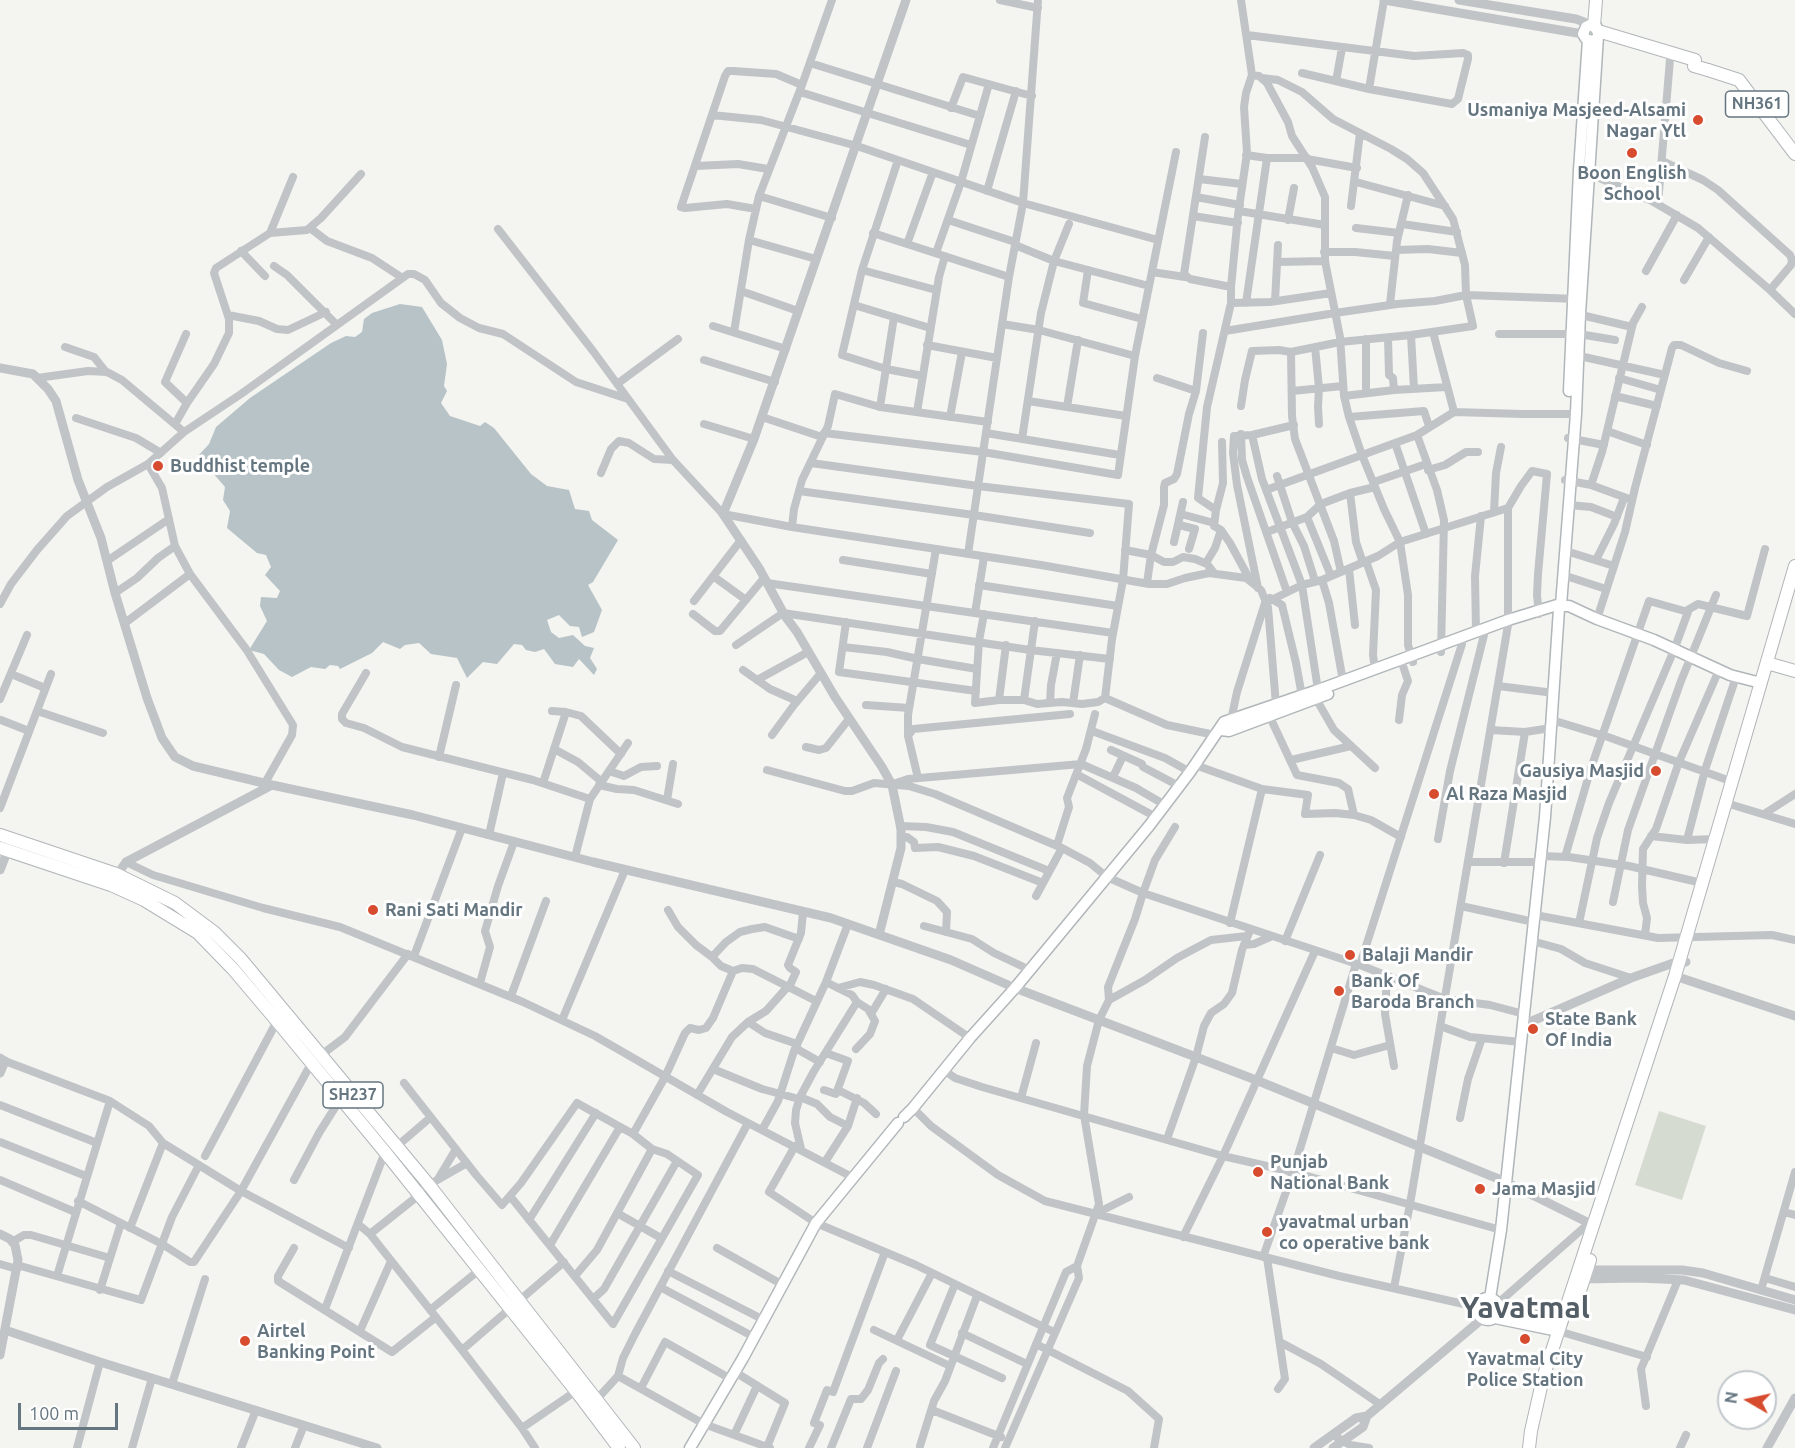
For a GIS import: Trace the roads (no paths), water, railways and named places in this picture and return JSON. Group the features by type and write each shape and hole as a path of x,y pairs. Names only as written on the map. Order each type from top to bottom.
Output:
{"main road":[{"path":"1562,1328 1495,1307 1480,1301 1477,1306 1478,1313 1482,1318 1488,1320 1495,1307 1501,1230 1541,859 1571,438 1594,0"},
{"path":"1592,32 1694,63"},
{"name":"NH361","path":"1592,32 1670,59 1709,67 1738,81 1745,87 1795,154"},
{"path":"1709,67 1743,76 1795,143"},
{"path":"1559,606 1566,551 1568,480"},
{"path":"1530,1448 1531,1431 1544,1378 1581,1275 1678,977 1770,664 1795,566"},
{"path":"1689,938 1702,883 1730,804 1733,782 1761,683 1770,664 1795,587"},
{"path":"690,1448 733,1376 816,1223 1156,817 1224,722 1409,661 1508,622 1559,606 1569,606 1736,677 1761,683"},
{"path":"1440,648 1462,644 1480,633"},
{"path":"1218,732 1229,731 1269,716 1343,681 1375,669 1409,661"},
{"path":"1770,664 1795,671"},
{"name":"SH237","path":"5,843 166,898 214,932 241,959 316,1059 391,1149 417,1193 478,1271 514,1305 597,1399 634,1448"},
{"name":"SH237","path":"114,880 198,933 233,969 277,1021 316,1059 341,1098 391,1149 433,1183 514,1305 619,1448"},
{"path":"1581,1275 1590,1224 1678,977"},
{"path":"1538,1448 1540,1427 1562,1328"}],"street":[{"path":"734,333 749,240 759,196 832,0"},
{"path":"723,514 775,382 906,0"},
{"path":"968,554 1002,324 1023,203 1038,4 1000,0"},
{"path":"1216,510 1197,498 1207,407 1231,303 1246,155 1244,107 1252,75 1240,0"},
{"path":"1369,89 1374,52 1386,0 1592,32"},
{"path":"1459,0 1576,19 1584,22 1592,32"},
{"path":"1247,35 1374,52 1421,56 1463,53 1468,55 1455,104 1369,89 1302,73"},
{"path":"1336,81 1342,48"},
{"path":"1658,204 1670,59"},
{"path":"810,63 980,116"},
{"path":"756,209 732,204 681,207 728,71 776,74 801,88 971,145"},
{"path":"1241,406 1252,351 1291,352 1340,342 1473,326 1466,295 1465,265 1453,219 1423,173 1407,159 1333,119 1302,92 1278,80 1252,75"},
{"path":"951,108 963,77 1032,96"},
{"path":"1262,78 1288,122 1292,136 1307,159 1325,197 1325,257 1340,342 1344,396 1362,456 1400,542 1407,587 1409,661 1408,681 1402,695 1399,720"},
{"path":"936,253 961,182 989,84"},
{"path":"987,191 1016,91"},
{"path":"712,115 753,119 857,146 1023,203 1158,240"},
{"path":"1351,206 1356,182 1360,133"},
{"path":"1185,277 1205,138"},
{"path":"762,417 823,435 983,452 1118,475 1135,356 1176,152"},
{"path":"1246,155 1307,159 1357,168"},
{"path":"1246,303 1267,158"},
{"path":"898,160 862,270 842,355 886,369 923,376"},
{"path":"1662,161 1703,180 1718,190 1792,257 1791,265 1770,290"},
{"path":"695,166 738,164 768,169"},
{"path":"1584,171 1677,214 1709,237 1795,314"},
{"path":"907,244 933,172"},
{"path":"312,230 361,174"},
{"path":"270,233 293,177"},
{"path":"1199,179 1242,184"},
{"path":"1356,182 1445,206"},
{"path":"1288,220 1294,188"},
{"path":"1390,304 1396,253 1408,195"},
{"path":"759,196 832,218"},
{"path":"1196,197 1288,220 1325,225"},
{"path":"1646,271 1677,214"},
{"path":"1193,216 1238,223"},
{"path":"948,220 1054,261 1149,286"},
{"path":"1022,439 1039,330 1054,261 1069,224"},
{"path":"1402,224 1456,232"},
{"path":"1356,228 1400,233"},
{"path":"498,229 673,460 723,514 892,785 900,826 900,853 879,935"},
{"path":"175,424 214,364 229,333 230,323 214,271 217,266 270,233 312,230 327,241 372,258 401,277"},
{"path":"873,233 1010,277"},
{"path":"1684,280 1709,237"},
{"path":"749,240 816,259"},
{"path":"1275,301 1278,245"},
{"path":"1277,262 1355,252 1396,253 1424,249 1462,253"},
{"path":"242,251 265,276"},
{"path":"917,412 936,290 945,256"},
{"path":"274,266 287,275 337,325"},
{"path":"862,270 936,290"},
{"path":"1088,270 1083,303 1142,319"},
{"path":"1152,272 1231,287"},
{"path":"0,604 11,584 67,516 86,501 148,464 184,432 241,394 408,274 420,276 425,280 441,303 460,318 478,328 503,334 576,382 628,399"},
{"path":"741,291 798,310"},
{"path":"1231,303 1275,301 1330,292"},
{"path":"1224,331 1390,304 1435,302 1466,295 1577,299"},
{"path":"854,305 930,328"},
{"path":"1591,485 1604,445 1632,327 1642,307"},
{"path":"228,315 288,330 326,312"},
{"path":"1576,314 1632,327"},
{"path":"880,407 894,317"},
{"path":"1002,324 1039,330 1135,356"},
{"path":"713,326 786,348"},
{"path":"1433,332 1454,412"},
{"path":"1147,584 1151,555 1164,505 1165,483 1176,477 1188,418 1196,392 1203,333"},
{"path":"186,334 165,382 187,403"},
{"path":"1499,334 1575,334 1615,340"},
{"path":"1411,335 1414,389"},
{"path":"1388,338 1389,375 1393,378 1394,390"},
{"path":"617,384 678,339"},
{"path":"1366,339 1366,393"},
{"path":"1067,407 1078,340"},
{"path":"1596,561 1628,499 1647,445 1672,348 1677,344 1719,363 1747,371"},
{"path":"927,345 997,358"},
{"path":"65,347 94,357 107,372 122,380 184,432"},
{"path":"1315,347 1319,388 1319,424"},
{"path":"950,417 962,351"},
{"path":"1291,352 1295,439 1345,570 1355,625"},
{"path":"1574,355 1665,375"},
{"path":"704,360 775,382"},
{"path":"0,368 33,375 57,401 86,501 101,538 147,698 162,738 175,757 193,766 462,828 848,924 951,960 1015,988 1257,1080 1506,1182 1590,1224 1495,1307"},
{"path":"37,378 88,371 107,372"},
{"path":"1157,378 1196,392"},
{"path":"1619,378 1661,390"},
{"path":"1292,391 1343,386"},
{"path":"1344,396 1447,387"},
{"path":"792,527 799,491 828,426 835,394 880,407 988,422"},
{"path":"1615,396 1657,406"},
{"path":"1028,401 1126,416"},
{"path":"1349,417 1424,411 1429,426"},
{"path":"1266,490 1417,435 1454,412 1572,414"},
{"path":"76,418 136,438 161,453"},
{"path":"704,424 754,439"},
{"path":"1259,589 1244,522 1233,453 1234,436 1252,435 1294,425"},
{"path":"1607,431 1647,445"},
{"path":"986,432 1120,455"},
{"path":"1241,434 1242,460 1287,592"},
{"path":"1252,435 1266,490 1302,585 1316,693 1334,730 1375,768"},
{"path":"1417,435 1437,490 1444,528 1440,648"},
{"path":"1571,438 1604,445"},
{"path":"601,473 613,445 619,441 629,443 654,459 673,460"},
{"path":"1222,442 1223,483 1214,526 1221,530 1242,562 1250,581"},
{"path":"1395,443 1426,534"},
{"path":"1494,512 1496,473 1501,447"},
{"path":"1267,532 1307,517 1320,504 1405,472 1445,465 1466,452 1478,452"},
{"path":"811,463 1129,504 1123,580 1113,633 1105,698"},
{"path":"114,880 126,862 269,784 292,735 293,725 246,649 190,574 175,546 162,488 148,464"},
{"path":"1394,1288 1469,862 1508,622 1508,508 1532,471 1547,474 1538,574 1539,612"},
{"path":"1277,476 1292,522 1329,603 1343,681"},
{"path":"1568,480 1591,485 1628,499"},
{"path":"799,491 1090,533"},
{"path":"1350,493 1356,542 1376,590 1373,655 1375,669"},
{"path":"1596,619 1626,532 1628,499"},
{"path":"1174,542 1183,502"},
{"path":"1569,505 1591,507 1617,517"},
{"path":"1231,720 1237,692 1268,601 1302,585 1365,562 1400,542 1508,508"},
{"path":"723,514 1147,584 1167,584 1203,573 1246,578 1268,601 1276,705"},
{"path":"1181,514 1214,523"},
{"path":"1438,838 1480,633 1475,576 1481,516"},
{"path":"1307,517 1330,576"},
{"path":"107,561 169,519"},
{"path":"1179,525 1195,528 1189,549"},
{"path":"1206,563 1215,548 1221,530"},
{"path":"694,601 741,540"},
{"path":"115,593 175,546"},
{"path":"918,778 908,734 909,708 936,549"},
{"path":"1564,857 1602,736 1649,600 1686,611 1698,604 1747,616 1765,549"},
{"path":"1125,550 1151,555 1164,562 1173,562 1183,557 1206,563 1214,573"},
{"path":"1566,551 1614,566"},
{"path":"975,613 984,557"},
{"path":"843,560 932,574"},
{"path":"125,623 190,574"},
{"path":"1563,575 1606,589"},
{"path":"713,576 746,600"},
{"path":"693,614 715,631 720,631 746,600 766,581"},
{"path":"766,581 1113,633"},
{"path":"980,585 1118,606"},
{"path":"1613,902 1628,830 1716,595"},
{"path":"1268,601 1282,605 1302,696"},
{"path":"1579,923 1592,862 1609,803 1674,650 1688,612 1686,611"},
{"path":"736,645 783,613 922,632 1030,650 1110,659"},
{"path":"984,614 979,641 975,703 1024,700 1037,704 1073,704 1098,702 1105,698"},
{"path":"1024,700 1035,621"},
{"path":"846,622 839,672 976,691"},
{"path":"0,699 27,635"},
{"path":"1278,1389 1285,1379 1265,1258 1462,644"},
{"path":"999,700 1006,645"},
{"path":"843,646 977,669"},
{"path":"758,680 808,652"},
{"path":"1050,703 1057,653"},
{"path":"1073,704 1080,656"},
{"path":"743,670 770,689 797,701"},
{"path":"1645,935 1647,918 1643,903 1641,869 1643,849 1656,829 1679,762 1719,670"},
{"path":"366,672 342,714 344,721 402,747 543,783 590,799"},
{"path":"0,808 51,674"},
{"path":"772,735 797,701 821,674"},
{"path":"16,676 45,688"},
{"path":"1687,840 1705,770 1736,677"},
{"path":"440,757 456,686"},
{"path":"1498,686 1554,693"},
{"path":"1105,698 1167,725 1218,732"},
{"path":"866,705 909,708"},
{"path":"37,711 103,733"},
{"path":"552,711 566,712 586,719 621,754"},
{"path":"543,783 566,712"},
{"path":"908,734 913,729 1070,714"},
{"path":"1036,896 1060,846 1069,807 1067,798 1082,764 1095,714"},
{"path":"1269,716 1297,775 1339,783 1348,789 1354,815"},
{"path":"806,747 819,750 826,748 849,719"},
{"path":"1,720 29,731"},
{"path":"1491,730 1525,732 1552,724 1602,736 1705,770 1733,782"},
{"path":"1092,731 1193,768 1262,789 1308,795 1305,814 1354,815 1402,833"},
{"path":"1504,862 1525,732"},
{"path":"575,857 590,799 628,743"},
{"path":"1291,760 1351,746"},
{"path":"554,749 578,762 601,783 617,789 634,790 678,804"},
{"path":"1111,750 1142,764 1143,767 1179,786"},
{"path":"1113,777 1123,756"},
{"path":"667,800 674,764"},
{"path":"892,785 908,779 1082,764 1113,777 1165,805"},
{"path":"609,771 624,776 641,767 657,766"},
{"path":"767,770 845,791 856,790 868,783 909,786 935,794 1060,846 1090,863 1107,877 1143,893 1230,923 1248,933 1270,937 1358,965 1445,999 1490,1005 1523,1019 1682,961"},
{"path":"489,835 503,773"},
{"path":"1077,775 1156,817"},
{"path":"1230,923 1262,789"},
{"path":"1764,814 1793,798"},
{"path":"1730,804 1795,824"},
{"path":"900,826 926,827 953,832 1049,870"},
{"path":"1005,1448 1078,1278 1078,1265 1099,1204 1084,1115 1087,1066 1099,1020 1109,1000 1108,987 1155,860 1175,827"},
{"path":"78,1201 162,1244 190,1262 194,1262 241,1191 316,1059 345,1037 411,955 462,828"},
{"path":"1651,836 1687,840 1716,839"},
{"path":"901,838 907,837 914,842 915,848 938,847 974,856 1043,883"},
{"path":"480,983 490,947 485,931 514,842"},
{"path":"0,870 5,843"},
{"path":"1285,942 1320,855"},
{"path":"1469,862 1504,862 1564,857 1641,869 1702,883"},
{"path":"126,862 153,875 263,908 340,927 512,996 594,1036 748,1123 854,1178"},
{"path":"562,1020 626,870"},
{"path":"893,882 937,901 947,912 948,932"},
{"path":"512,996 546,901"},
{"path":"1461,906 1645,935 1689,938 1772,935 1795,940"},
{"path":"668,910 678,927 721,966 733,971 742,968 753,969 816,1001"},
{"path":"697,1095 732,1037 748,1022 765,1011 796,972 788,965 799,939 803,912"},
{"path":"762,1130 778,1101 797,1044 826,982 848,924"},
{"path":"924,926 972,939 994,953 1030,970"},
{"path":"712,957 726,942 740,932 752,929 765,927 799,939"},
{"path":"1109,1000 1211,940 1248,933"},
{"path":"1167,1139 1196,1057 1204,1026 1211,1013 1224,1004 1232,993 1248,933"},
{"path":"1244,945 1270,937"},
{"path":"1532,940 1561,949 1585,963 1631,978"},
{"path":"1183,1237 1223,1156 1315,951"},
{"path":"633,1134 665,1077 685,1033 690,1028 699,1030 706,1028 713,1018 733,971"},
{"path":"1388,976 1385,1007 1394,1066"},
{"path":"1678,977 1795,1016"},
{"path":"826,982 852,995 875,1021 873,1028 856,1049"},
{"path":"838,988 860,982 913,999 970,1038"},
{"path":"871,1014 886,989"},
{"path":"857,1002 800,1098 795,1123 798,1148 769,1192 816,1223 932,1273 1054,1332"},
{"path":"205,1156 277,1021"},
{"path":"748,1022 765,1034 797,1044"},
{"path":"1440,1026 1465,1036 1521,1042"},
{"path":"1460,1118 1468,1079 1482,1038"},
{"path":"797,1044 797,1049 820,1062"},
{"path":"1021,1098 1036,1044"},
{"path":"1331,1048 1354,1055 1390,1045"},
{"path":"824,1090 836,1094 848,1061 826,1053"},
{"path":"0,1073 2,1059 111,1101 149,1126 163,1143 241,1191 349,1248"},
{"path":"712,1069 762,1089 817,1104 830,1117 848,1126"},
{"path":"945,1071 955,1078 1223,1156 1293,1172 1501,1230"},
{"path":"404,1083 502,1205 521,1183 577,1103 633,1134 652,1149 667,1154 698,1175 613,1324 510,1196"},
{"path":"838,1090 864,1102 876,1114"},
{"path":"294,1180 341,1098"},
{"path":"825,1162 848,1126 857,1098"},
{"path":"57,1276 78,1201 111,1101"},
{"path":"0,1105 97,1143"},
{"path":"913,1108 931,1126 998,1175 1045,1201 1265,1258 1477,1306"},
{"path":"530,1220 596,1113"},
{"path":"325,1309 358,1224 391,1149 431,1118"},
{"path":"597,1399 618,1376 623,1358 748,1123"},
{"path":"550,1245 620,1127"},
{"path":"0,1142 86,1176"},
{"path":"130,1228 163,1143"},
{"path":"433,1183 456,1149"},
{"path":"574,1276 597,1250 652,1149"},
{"path":"593,1299 604,1289 677,1161"},
{"path":"370,1233 417,1193 466,1163"},
{"path":"0,1264 57,1276 141,1300 172,1217 199,1165"},
{"path":"1761,1290 1795,1174"},
{"path":"0,1180 75,1212"},
{"path":"1095,1214 1129,1197"},
{"path":"1784,1212 1795,1215"},
{"path":"617,1213 661,1238"},
{"path":"100,1290 121,1223"},
{"path":"358,1224 370,1233 522,1428 535,1448"},
{"path":"0,1234 12,1242 17,1253 17,1267 2,1330 0,1354"},
{"path":"12,1242 28,1235 110,1258"},
{"path":"294,1248 278,1276 278,1281 392,1352 478,1271"},
{"path":"717,1248 783,1285"},
{"path":"808,1448 820,1425 814,1423 827,1390 833,1392 885,1252"},
{"path":"360,1331 392,1261"},
{"path":"462,1350 564,1262"},
{"path":"993,1448 1066,1272 1078,1265"},
{"path":"1581,1275 1682,1270 1703,1273 1795,1300"},
{"path":"668,1271 764,1320"},
{"path":"897,1340 932,1273"},
{"path":"1581,1275 1678,1280 1795,1310"},
{"path":"1765,1278 1794,1285"},
{"path":"172,1384 205,1279"},
{"path":"1646,1406 1641,1369 1678,1280"},
{"path":"955,1284 930,1345 1002,1378"},
{"path":"660,1287 754,1336"},
{"path":"920,1446 934,1401 977,1296"},
{"path":"1314,1448 1356,1418 1367,1416 1482,1318"},
{"path":"1562,1328 1647,1356"},
{"path":"2,1330 377,1448"},
{"path":"874,1330 950,1366"},
{"path":"962,1333 1028,1364"},
{"path":"618,1376 704,1424 768,1447 784,1403 757,1386 665,1342 641,1388"},
{"path":"1280,1342 1321,1364 1381,1405"},
{"path":"1036,1344 1128,1391 1159,1419 1154,1448"},
{"path":"831,1448 851,1400 861,1399 883,1359"},
{"path":"77,1448 99,1362"},
{"path":"867,1448 896,1371"},
{"path":"132,1448 152,1378"},
{"path":"734,1435 757,1386"},
{"path":"522,1428 576,1391"},
{"path":"1767,1448 1795,1398"},
{"path":"241,1448 256,1410"},
{"path":"932,1410 1008,1439"},
{"path":"1774,1448 1795,1410"},
{"path":"1333,1448 1363,1427 1367,1416"},
{"path":"295,1448 304,1425"},
{"path":"1333,1435 1343,1442 1369,1448"},
{"path":"1680,1448 1686,1435"}],"place":[{"name":"Usmaniya Masjeed-Alsami Nagar Ytl","path":"1698,120"},
{"name":"Boon English School","path":"1632,153"},
{"name":"Buddhist temple","path":"158,466"},
{"name":"Gausiya Masjid","path":"1656,771"},
{"name":"Al Raza Masjid","path":"1434,794"},
{"name":"Rani Sati Mandir","path":"373,910"},
{"name":"Balaji Mandir","path":"1350,955"},
{"name":"Bank Of Baroda Branch","path":"1339,991"},
{"name":"State Bank Of India","path":"1533,1029"},
{"name":"Punjab National Bank","path":"1258,1172"},
{"name":"Jama Masjid","path":"1480,1189"},
{"name":"yavatmal urban co operative bank","path":"1267,1232"},
{"name":"Yavatmal City Police Station","path":"1525,1339"},
{"name":"Airtel Banking Point","path":"245,1341"}],"district":[{"name":"Yavatmal","path":"1525,1308"}]}
